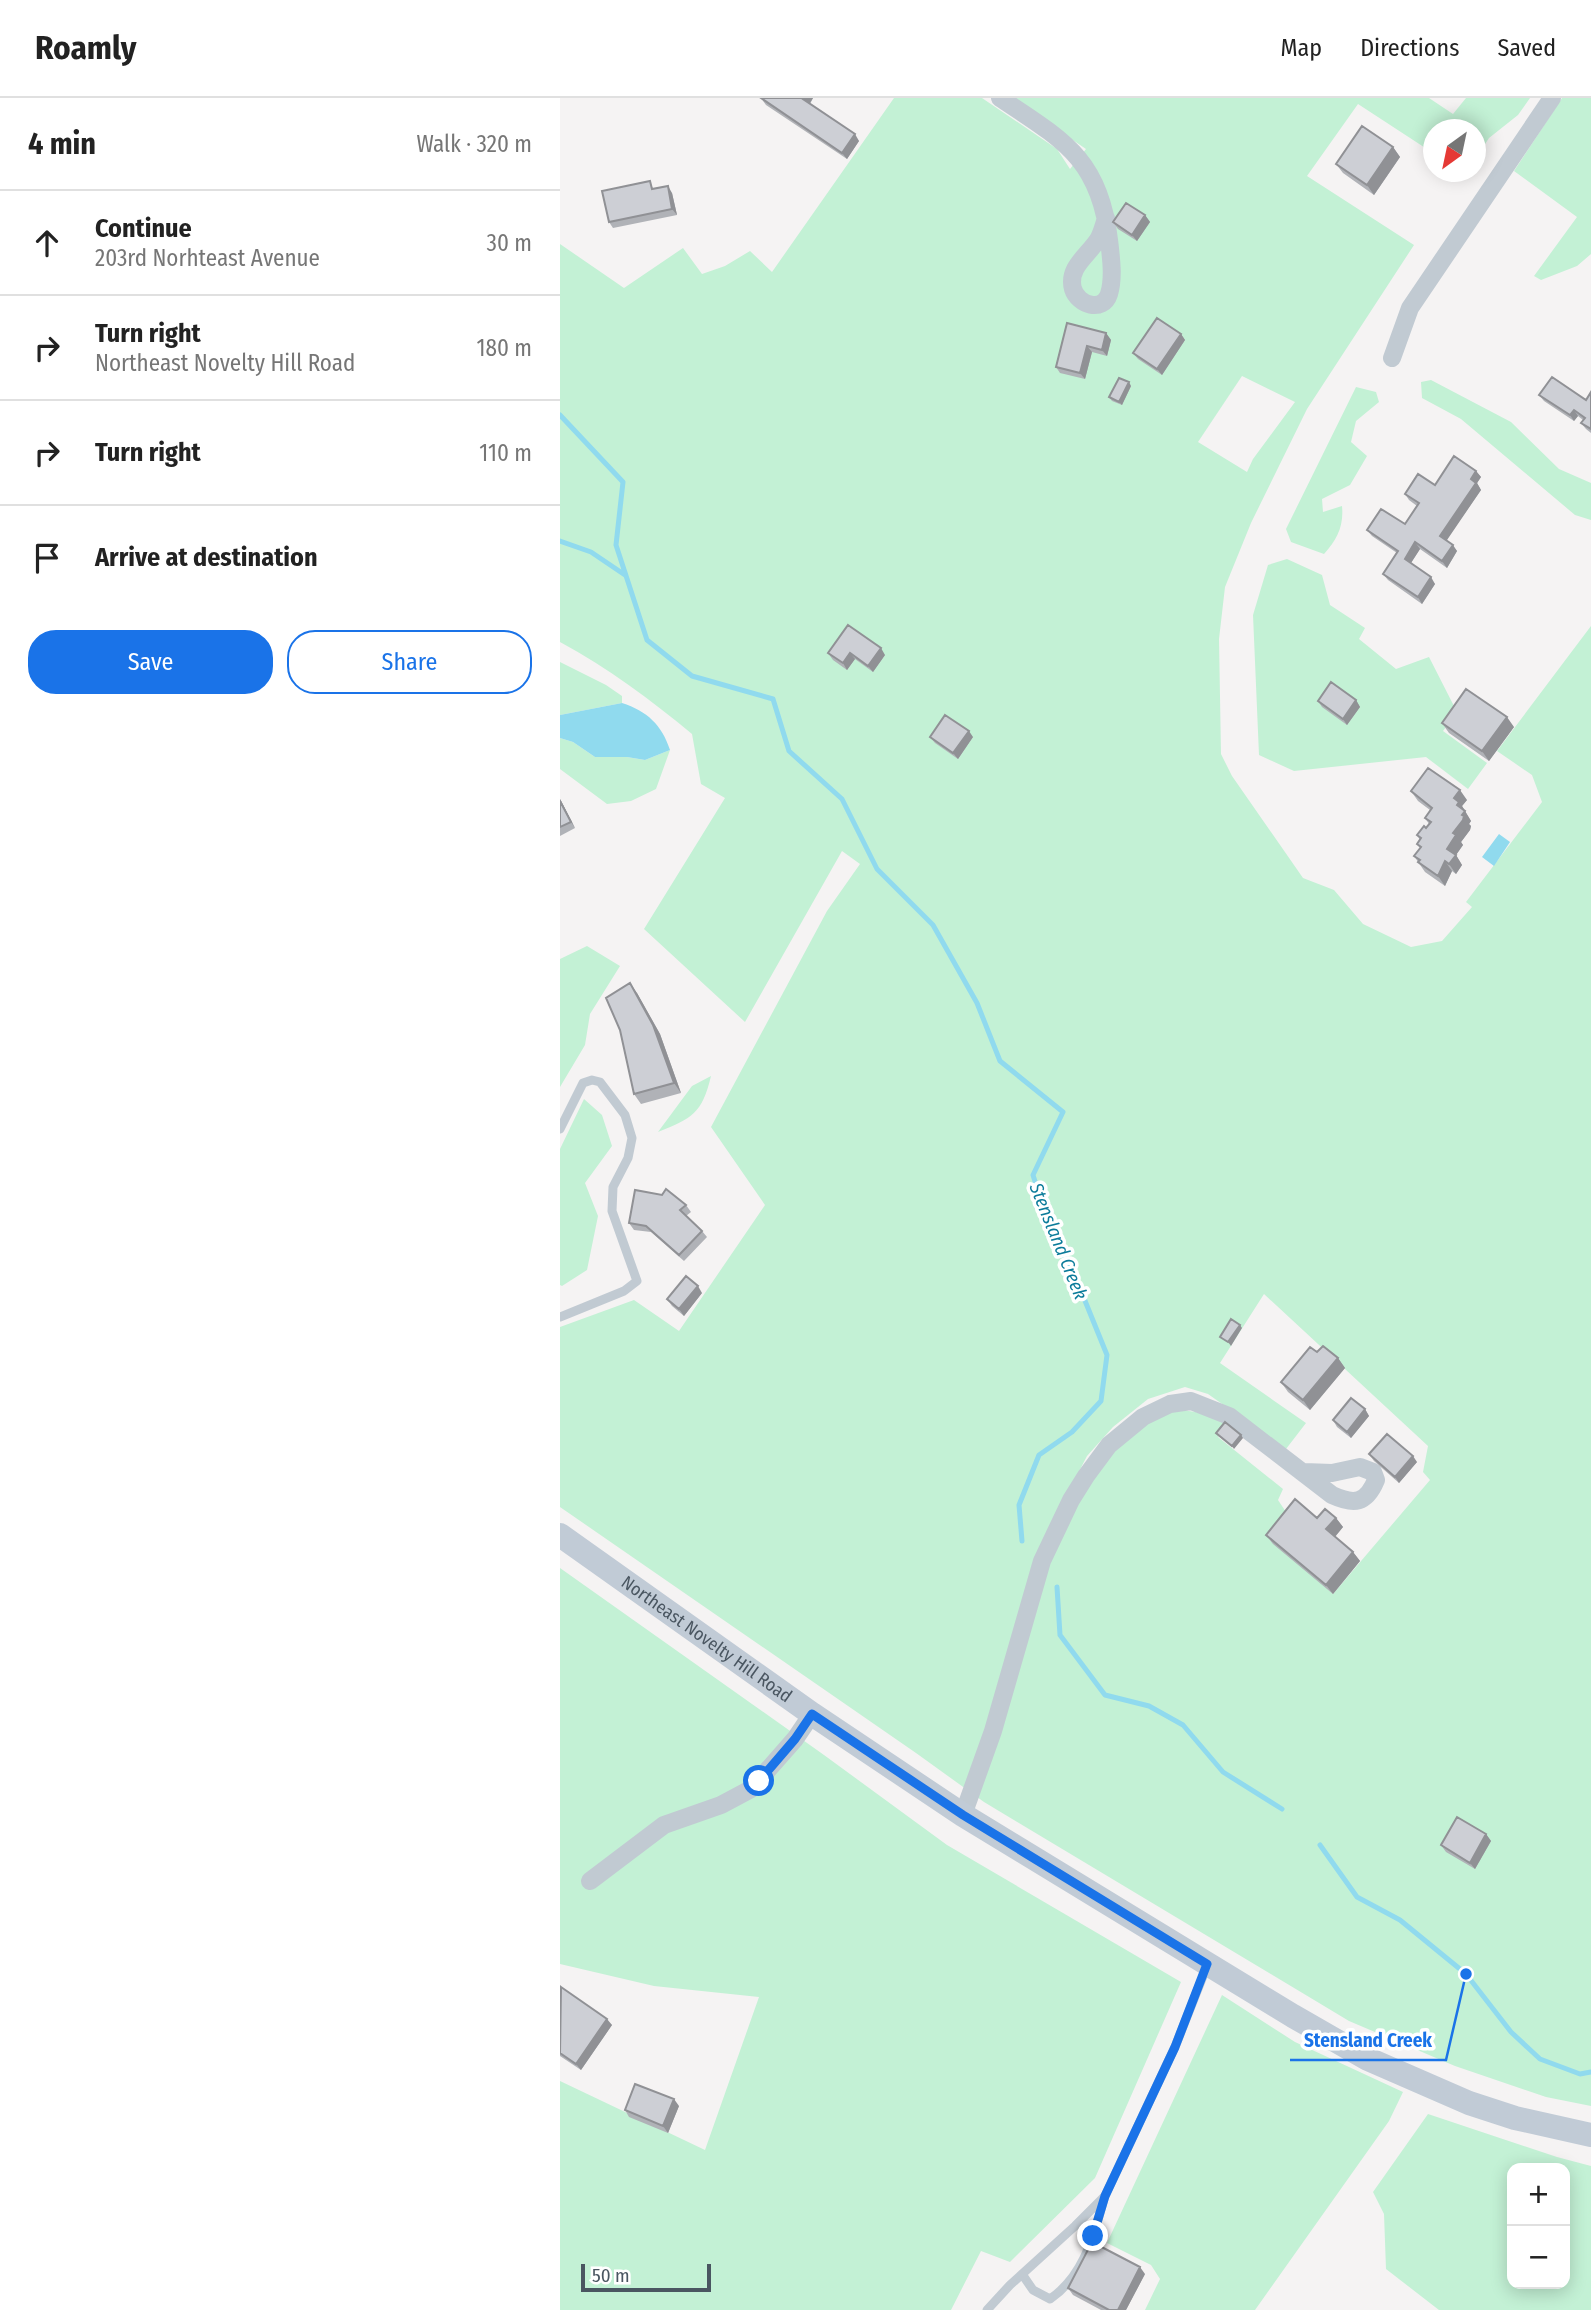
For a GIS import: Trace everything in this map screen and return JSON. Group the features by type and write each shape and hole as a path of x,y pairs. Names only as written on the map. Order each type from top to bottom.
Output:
{"main road":[{"name":"Northeast Novelty Hill Road","path":"560,1535 812,1714 963,1815 1368,2059 1469,2103 1515,2118 1591,2135"}],"street":[{"path":"1000,98 1060,141 1086,166 1103,201 1106,218"},
{"path":"1392,358 1410,308 1552,98"},
{"path":"963,1815 993,1731 1042,1561 1076,1492 1109,1446 1143,1417 1170,1404 1191,1401 1229,1416 1304,1472"},
{"path":"590,1881 664,1825 721,1805 751,1789 795,1739 812,1714"}],"lane":[{"path":"560,1129 583,1083 592,1080 600,1082 625,1115 632,1138 628,1158 613,1187 612,1211 637,1281 624,1291 560,1317"},
{"path":"1022,2274 1033,2290 1050,2299 1065,2289 1081,2267 1105,2196 1175,2047 1207,1964"},
{"path":"987,2310 995,2299 1105,2196"}],"green space":[{"path":"894,98 982,98 1057,149 1070,169 1086,149 1011,98 1429,98 1453,114 1466,98 1530,98 1518,115 1486,143 1486,119 1423,119 1423,146 1358,104 1307,176 1414,245 1307,409 1251,523 1225,587 1219,639 1221,754 1232,776 1303,878 1334,890 1363,924 1411,947 1442,941 1472,907 1466,902 1542,802 1532,775 1497,751 1591,626 1591,2106 1546,2097 1455,2066 1349,2021 984,1802 560,1507 560,1327 634,1300 679,1331 765,1205 711,1127 827,911 860,864 842,851 745,1022 644,929 725,798 701,784 692,734 629,685 560,642 560,244 624,288 683,248 702,274 725,266 750,251 772,272","holes":["1242,376 1295,402 1253,459 1247,472 1198,442","1264,1294 1428,1446 1423,1472 1430,1480 1333,1594 1278,1500 1283,1489 1218,1437 1227,1425 1213,1417 1195,1412 1167,1411 1128,1436 1097,1469 1045,1537 1087,1456 1113,1427 1148,1399 1185,1387 1208,1394 1286,1449 1306,1423 1220,1363"]},
{"path":"1562,98 1591,98 1591,254 1577,266 1541,280 1534,276 1577,217 1514,171"},
{"path":"1431,380 1511,422 1559,469 1591,483 1591,520 1575,515 1461,419 1422,398 1421,382"},
{"path":"1356,387 1376,392 1379,402 1356,421 1351,442 1367,456 1350,485 1322,499 1323,512 1342,506 1339,532 1324,554 1291,542 1286,529"},
{"path":"1287,559 1322,575 1330,605 1365,628 1359,639 1396,669 1429,657 1457,712 1443,731 1487,763 1468,789 1426,757 1294,771 1259,755 1253,615 1268,565"},
{"path":"560,662 606,685 622,696 622,703 560,715"},
{"path":"560,738 573,742 595,757 645,760 670,750 656,789 631,801 607,804 560,769"},
{"path":"587,946 620,966 590,1014 585,1045 560,1087 560,959"},
{"path":"711,1076 704,1099 694,1113 658,1132 692,1086"},
{"path":"584,1099 602,1115 612,1146 585,1183 598,1216 587,1270 562,1286 560,1149"},
{"path":"560,1568 947,1845 1181,1982 1095,2178 1010,2262 981,2251 951,2310 560,2310 560,2081 705,2150 759,1997 654,1986 560,1964"},
{"path":"1222,1995 1295,2042 1403,2092 1389,2121 1255,2310 1145,2310 1160,2279 1151,2265 1107,2243"},
{"path":"1428,2114 1591,2166 1591,2310 1439,2310 1386,2269 1384,2214 1373,2192"}],"water":[{"path":"622,703 639,710 652,720 663,733 670,750 645,760 595,757 573,742 560,738 560,715"},
{"path":"1499,834 1510,842 1494,866 1482,857"}],"building":[{"path":"761,98 804,98 855,134 842,153"},
{"path":"1362,126 1393,147 1367,185 1336,164"},
{"path":"650,181 652,189 668,186 672,209 609,222 602,191"},
{"path":"1126,203 1145,215 1132,235 1113,222"},
{"path":"1157,318 1181,334 1157,369 1133,353"},
{"path":"1067,323 1106,333 1102,350 1087,346 1080,373 1056,367"},
{"path":"1552,377 1586,400 1591,392 1591,429 1581,423 1585,418 1574,410 1570,415 1539,395"},
{"path":"1119,378 1129,382 1119,402 1109,397"},
{"path":"1454,456 1476,471 1471,479 1476,483 1440,536 1453,545 1442,561 1415,542 1405,559 1431,577 1418,597 1383,574 1398,551 1367,530 1381,509 1405,524 1419,503 1405,494 1418,474 1435,485"},
{"path":"848,625 881,648 868,666 850,653 843,663 828,653"},
{"path":"1331,682 1356,700 1343,719 1318,701"},
{"path":"1466,689 1507,717 1482,751 1442,723"},
{"path":"945,715 969,731 953,753 930,737"},
{"path":"1428,768 1460,790 1454,798 1459,802 1457,805 1465,811 1463,820 1453,833 1456,835 1447,849 1456,855 1449,864 1445,861 1438,876 1414,856 1421,847 1417,844 1421,838 1417,835 1431,822 1425,818 1432,808 1411,791"},
{"path":"560,801 571,822 560,827"},
{"path":"630,983 653,1025 674,1083 634,1094 620,1030 606,998"},
{"path":"666,1189 686,1205 680,1210 702,1231 679,1255 646,1226 629,1223 635,1190 662,1195"},
{"path":"686,1276 698,1286 679,1309 667,1299"},
{"path":"1231,1319 1240,1325 1228,1342 1220,1337"},
{"path":"1323,1346 1338,1358 1303,1400 1281,1382 1310,1347 1317,1352"},
{"path":"1351,1398 1365,1409 1347,1432 1333,1420"},
{"path":"1225,1422 1241,1435 1232,1446 1216,1433"},
{"path":"1387,1434 1413,1456 1395,1477 1369,1454"},
{"path":"1295,1499 1317,1518 1325,1509 1336,1518 1326,1529 1353,1552 1326,1585 1266,1535"},
{"path":"1457,1817 1486,1834 1470,1863 1441,1845"},
{"path":"561,1987 607,2019 576,2064 560,2053"},
{"path":"635,2084 674,2099 663,2126 625,2110"},
{"path":"1092,2242 1140,2267 1118,2310 1109,2310 1068,2288"}],"waterway":[{"name":"Stensland Creek","path":"560,415 623,482 616,545 647,640 692,676 773,699 789,751 842,799 877,869 933,925 977,1003 1000,1061 1063,1112 1033,1175 1048,1223 1079,1286 1107,1355 1101,1401 1072,1432 1039,1455 1019,1505 1022,1541"},
{"path":"560,541 591,552 625,575"},
{"name":"Stensland Creek","path":"1057,1587 1060,1635 1105,1695 1149,1706 1183,1725 1223,1772 1282,1809"},
{"name":"Stensland Creek","path":"1320,1845 1357,1897 1400,1920 1466,1974 1511,2032 1540,2059 1580,2074 1591,2072"}],"place":[{"name":"Stensland Creek","path":"1466,1974"}],"route":[{"path":"759,1781 795,1739 812,1714 963,1815 1207,1964 1175,2047 1105,2196 1093,2236"}]}
